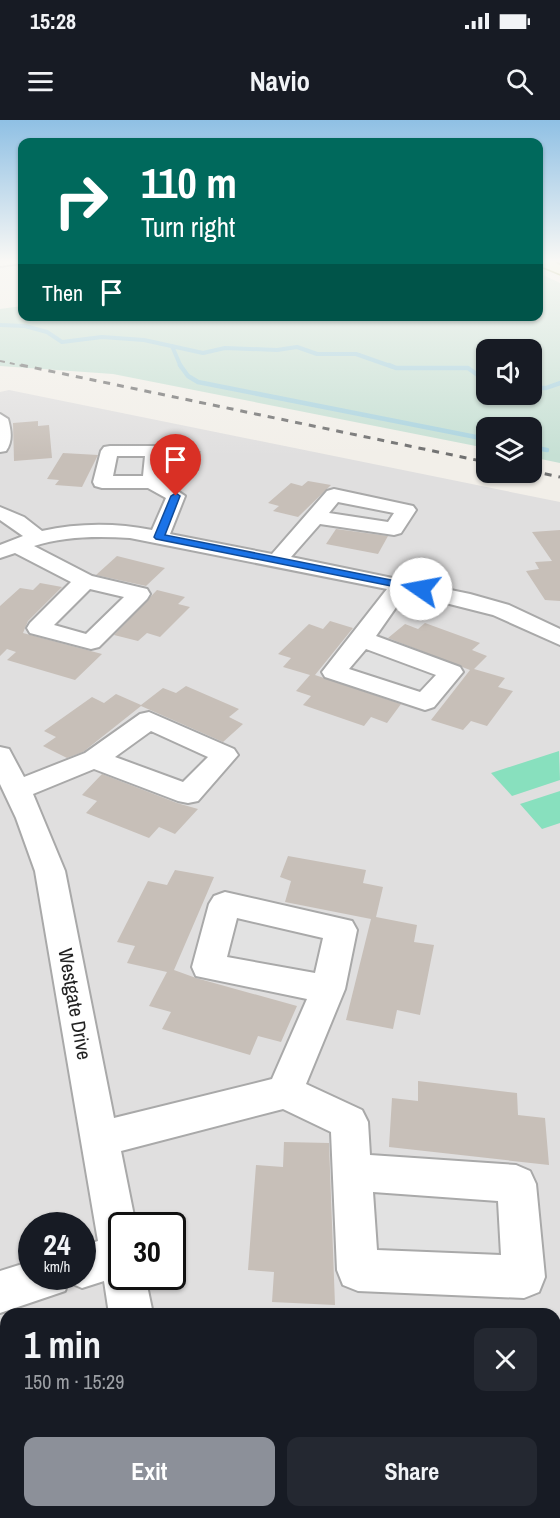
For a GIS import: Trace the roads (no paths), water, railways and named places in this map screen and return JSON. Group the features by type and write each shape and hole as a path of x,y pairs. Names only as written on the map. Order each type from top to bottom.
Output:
{"street":[{"path":"0,419 3,432 0,447"},
{"path":"152,482 176,496 159,537"},
{"path":"0,513 17,521 37,537"},
{"path":"277,561 315,517"},
{"path":"8,548 37,537 92,530 130,532 401,585 501,610 560,639"},
{"path":"8,548 85,582"},
{"path":"362,639 401,585"},
{"name":"Westgate Drive","path":"0,755 50,871 99,1139 108,1226"},
{"path":"17,790 93,759"},
{"path":"285,1092 328,989"},
{"path":"99,1139 285,1092 349,1122 358,1270 524,1277 516,1184 353,1172"},
{"path":"0,1292 18,1286"},
{"name":"Westgate Drive","path":"122,1290 129,1308"}],"waterway":[{"path":"6,325 25,326 47,332 62,342 102,337 144,340 172,346"},
{"path":"172,346 203,353 225,348 277,350 297,347 317,354 356,354 393,367"},
{"path":"172,346 180,365"},
{"path":"180,365 188,376 198,382 476,437"},
{"path":"389,365 396,368 468,368 476,374"},
{"path":"542,388 560,383"},
{"path":"542,449 547,450"}],"railway":[{"path":"0,361 28,367"},
{"path":"21,365 476,460"},
{"path":"542,473 560,477"}]}
